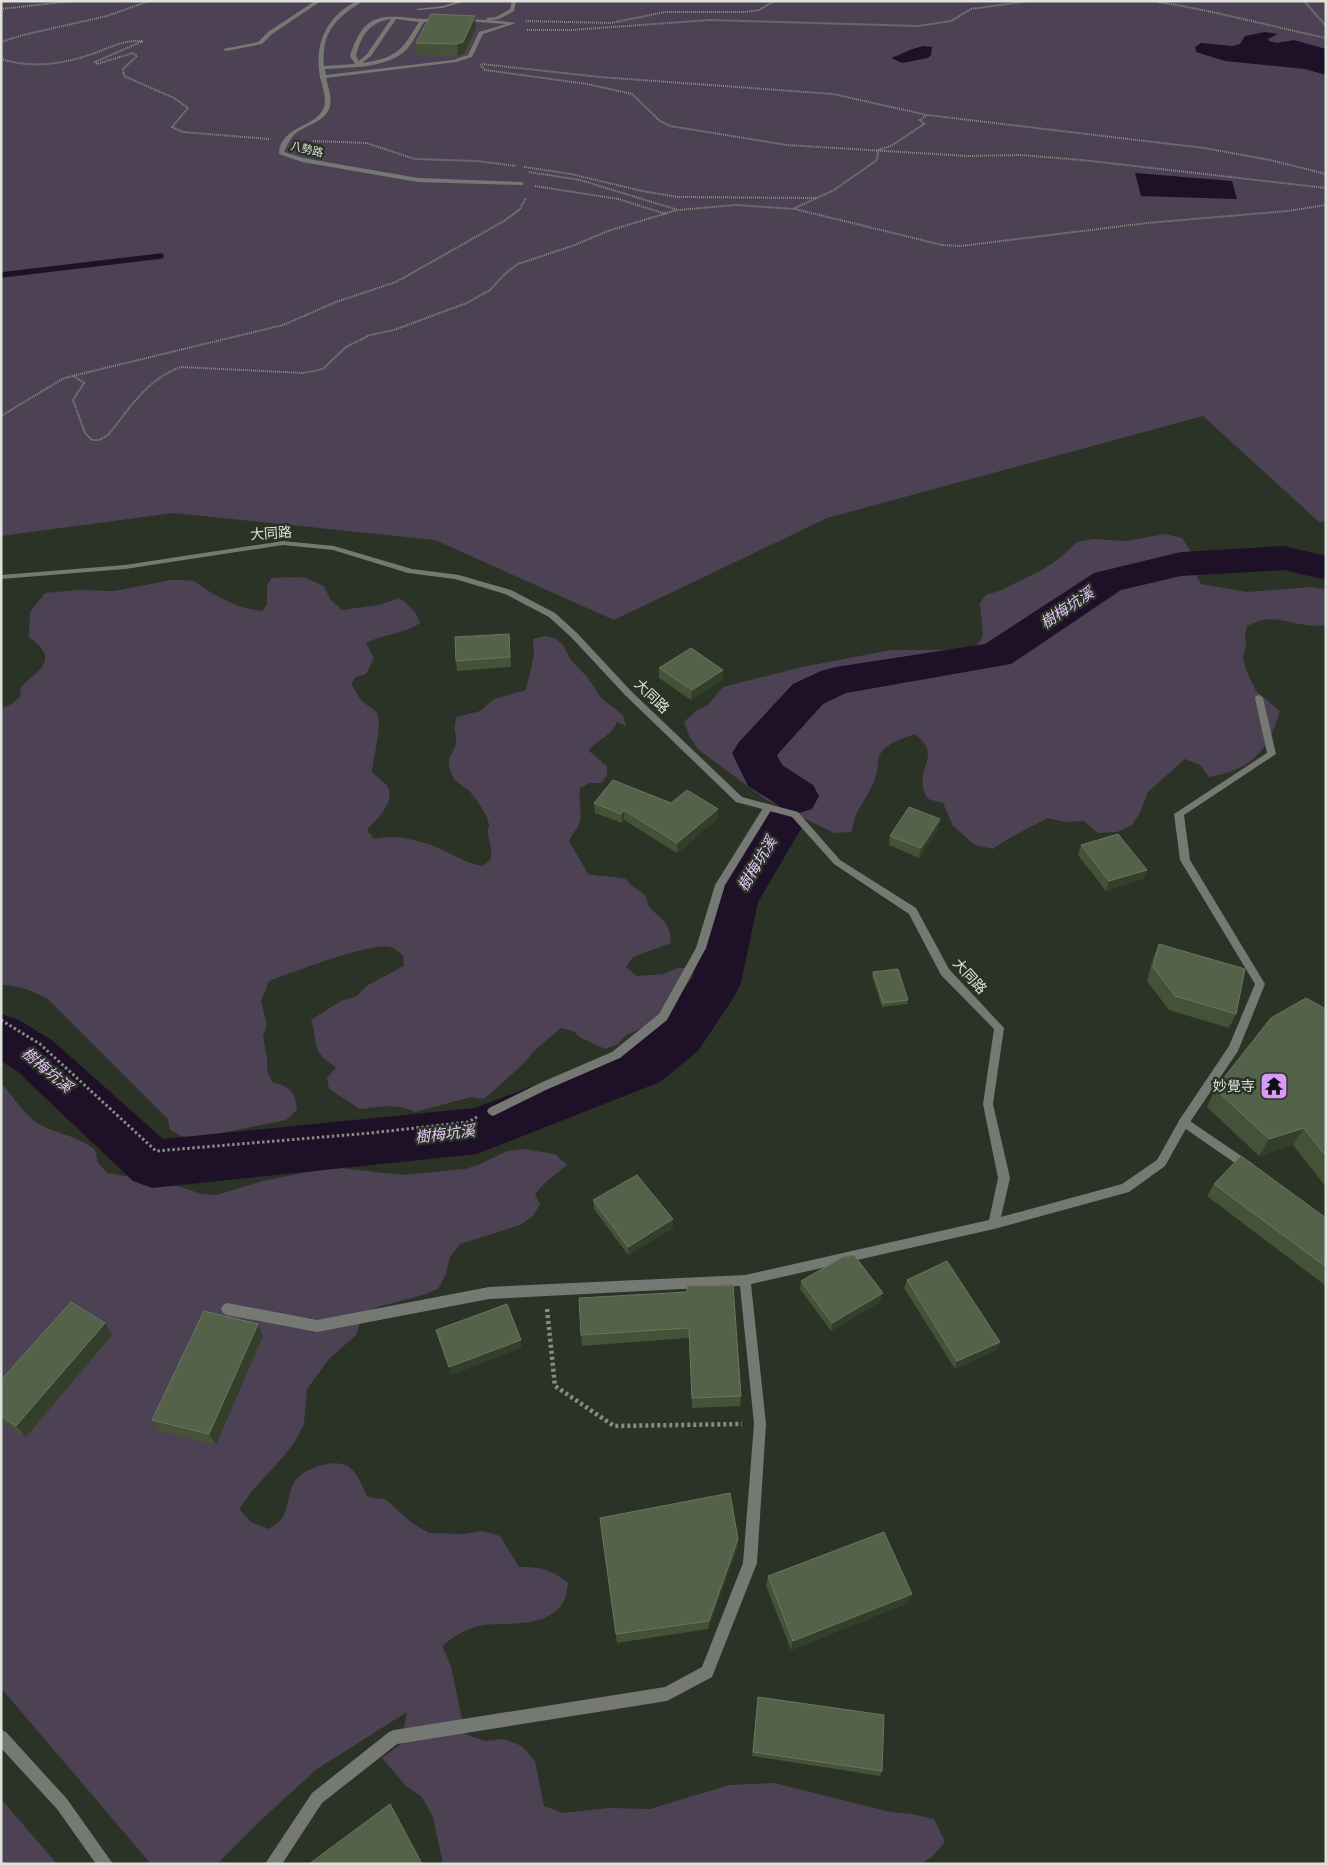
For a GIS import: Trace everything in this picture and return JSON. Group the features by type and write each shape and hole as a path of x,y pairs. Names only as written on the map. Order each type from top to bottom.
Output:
{"street":[{"path":"226,48 260,43 270,33 319,1"},
{"name":"八勢路","path":"361,1 335,19 324,37 320,57 328,106 322,118 297,129 284,140 281,153 302,160 418,180 521,184"},
{"path":"418,9 443,7 464,1"},
{"path":"474,21 497,18 512,10 514,1"},
{"path":"358,64 369,55 395,17"},
{"path":"358,64 353,56 358,38 368,25 376,20 395,17 422,21 450,20"},
{"path":"458,20 514,23"},
{"path":"322,68 381,61 395,56 404,49 422,21"},
{"path":"324,77 454,61 470,56 481,34 514,23"},
{"name":"大同路","path":"1,577 125,567 283,544 334,548 411,571 456,577 508,592 552,614 628,694 739,800 795,814 837,862 913,911 945,972 999,1028 988,1104 1004,1178 994,1224"},
{"path":"227,1309 317,1326 489,1293 744,1280 994,1224 1125,1188 1161,1162 1184,1122 1234,1048 1260,984 1185,860 1179,814 1272,754 1259,698"},
{"path":"493,1111 544,1086 616,1055 663,1017 701,948 720,885 768,807"},
{"path":"1184,1122 1256,1173"},
{"path":"273,1864 317,1798 394,1737 667,1694 707,1672 750,1562 760,1424 744,1280"},
{"path":"1,1736 62,1804 105,1864"}],"path":[{"path":"1,9 73,1"},
{"path":"1,42 23,35 107,16 149,1"},
{"path":"514,23 547,20 592,24 666,12 746,12 759,10 774,1"},
{"path":"491,30 597,28 710,20 918,26 951,21 971,9 1029,1"},
{"path":"1169,1 1159,2 1208,10 1259,24 1326,38"},
{"path":"1304,1 1326,26"},
{"path":"592,24 597,28"},
{"path":"1,59 21,66 45,66 74,60 128,40 137,39 143,41 95,62 97,64 107,63 133,53 137,56 123,69 124,76 134,83 180,100 188,108 172,127 183,132 284,140 366,143 415,159 439,164"},
{"path":"1326,174 1270,160 1204,148 927,115 833,94 600,77 478,64 485,70 587,84 632,94 660,121 670,126 787,145 967,156 1020,155 1082,160 1326,188"},
{"path":"878,150 891,146 924,124 920,120 927,115"},
{"path":"795,209 834,190 877,160 878,150"},
{"path":"415,159 477,161 532,168 571,174 642,191 678,197 818,198"},
{"path":"502,168 580,180 678,210"},
{"path":"1,416 64,378 283,325 336,302 396,282 504,221 519,210 526,199 521,184 561,189 644,205 666,214"},
{"path":"74,376 84,383 73,400 85,433 92,440 99,440 108,435 152,382 167,372 181,367 304,373 323,369 346,347 370,334 394,330 467,303 490,290 506,272 518,264 575,245 608,231 678,210 736,206 795,209 942,246 961,246 1147,223 1288,211 1326,205"},
{"path":"1,1020 40,1044 156,1150 381,1132 468,1122 493,1111"},
{"path":"545,1289 555,1386 614,1426 760,1424"}],"shaded area":[{"path":"1,1 1326,1 1326,522 1319,522 1203,416 827,518 614,620 435,540 174,513 1,536"},
{"path":"1265,32 1278,34 1268,39 1269,41 1277,43 1294,40 1326,49 1326,75 1305,69 1225,61 1196,52 1195,47 1201,43 1233,46 1240,44 1245,36"},
{"path":"924,46 932,47 931,55 928,58 902,63 891,58 911,50"},
{"path":"1135,173 1232,181 1237,199 1141,196"},
{"path":"1165,534 1182,538 1201,567 1197,578 1201,584 1247,592 1310,587 1326,589 1326,625 1317,626 1270,619 1260,620 1247,626 1245,636 1246,647 1243,657 1246,670 1256,691 1280,711 1270,737 1263,748 1247,764 1224,774 1209,777 1200,765 1185,759 1148,792 1132,825 1117,832 1098,833 1084,821 1065,822 1047,818 993,849 975,845 953,826 943,803 928,799 923,788 928,754 927,748 923,741 915,734 894,742 883,750 879,756 877,772 873,783 855,817 852,832 834,833 765,799 699,750 690,738 684,722 696,711 708,705 723,687 802,667 891,650 965,650 978,644 983,635 980,603 986,595 999,591 1042,570 1060,558 1077,542 1093,539 1126,541"},
{"path":"272,578 306,578 324,586 330,599 342,610 379,605 399,598 412,609 420,623 408,630 366,643 374,658 366,674 356,677 351,684 364,703 377,713 379,718 372,772 387,786 389,798 384,810 367,830 374,839 393,837 420,842 483,866 491,859 487,817 469,790 452,776 450,771 450,758 456,743 455,724 457,717 480,711 494,699 526,690 534,655 533,639 545,636 556,639 563,645 570,659 588,678 602,699 623,715 626,726 617,722 614,728 589,751 607,766 607,775 602,783 590,783 580,788 580,820 569,841 588,874 626,879 645,896 649,906 667,925 671,943 633,957 626,967 637,976 664,974 677,968 690,968 689,978 651,1024 626,1035 618,1044 605,1049 581,1038 573,1031 561,1028 484,1099 471,1097 415,1112 402,1107 388,1106 360,1109 329,1089 327,1078 336,1067 319,1052 311,1020 341,1001 357,996 366,986 404,966 403,955 390,947 365,949 269,981 261,1001 267,1024 263,1036 267,1070 272,1082 287,1088 293,1094 297,1110 286,1120 197,1138 181,1136 170,1130 168,1119 48,999 25,989 1,985 1,709 13,703 21,696 20,689 39,670 45,659 44,653 39,646 29,637 30,612 45,593 78,590 114,591 171,580 194,581 213,594 236,605 262,611 267,605 267,585"},
{"path":"1,1082 32,1119 95,1150 98,1163 107,1173 168,1183 202,1194 216,1195 263,1181 340,1168 403,1175 465,1169 507,1151 523,1149 555,1154 567,1165 546,1182 535,1194 540,1205 532,1217 520,1225 460,1244 450,1257 446,1274 438,1289 374,1308 361,1320 356,1335 329,1359 307,1389 304,1424 294,1443 252,1491 239,1509 251,1522 268,1529 283,1517 292,1486 298,1477 309,1470 323,1465 344,1464 355,1473 367,1497 385,1499 412,1523 429,1533 464,1534 483,1531 500,1536 519,1567 545,1570 568,1583 564,1601 556,1611 546,1617 522,1623 475,1627 457,1635 442,1646 451,1666 465,1734 485,1741 504,1739 522,1746 535,1761 544,1806 563,1813 609,1808 650,1809 729,1785 774,1783 890,1812 934,1819 945,1842 932,1857 921,1864 443,1864 433,1817 422,1797 406,1786 382,1758 401,1744 407,1712 317,1769 261,1820 217,1864 151,1864 1,1688"},
{"path":"1,1799 57,1864 1,1864"}],"building":[{"path":"431,14 475,16 463,42 457,44 416,43"},
{"path":"509,634 510,657 456,661 455,637"},
{"path":"691,648 723,670 692,690 659,668"},
{"path":"613,780 671,803 687,790 718,809 677,843 624,810 621,814 594,803"},
{"path":"909,807 940,819 921,848 890,836"},
{"path":"1118,834 1147,870 1109,881 1081,845"},
{"path":"1159,944 1245,969 1236,1014 1175,996 1153,967"},
{"path":"898,969 908,1000 883,1003 873,972"},
{"name":"妙覺寺","path":"1306,998 1326,1009 1326,1156 1304,1128 1269,1139 1215,1089 1271,1018"},
{"path":"1241,1156 1326,1218 1326,1267 1214,1184"},
{"path":"637,1175 673,1219 628,1247 593,1200"},
{"path":"854,1255 883,1293 832,1323 801,1281 843,1257"},
{"path":"947,1261 1000,1342 957,1361 907,1280"},
{"path":"733,1285 741,1396 692,1398 689,1328 581,1335 579,1298 687,1292 687,1286"},
{"path":"71,1302 105,1323 16,1426 1,1416 1,1380"},
{"path":"507,1304 521,1340 449,1367 436,1330"},
{"path":"204,1311 258,1324 209,1434 152,1420"},
{"path":"730,1493 738,1539 709,1621 616,1634 600,1518"},
{"path":"884,1532 912,1594 793,1641 768,1576"},
{"path":"758,1697 884,1715 882,1771 753,1752"},
{"path":"390,1804 422,1864 309,1864"}],"waterway":[{"path":"1,275 161,256"},
{"name":"樹梅坑溪","path":"796,798 797,796 764,775 754,753 808,694 836,681 996,655 1108,581 1181,564 1284,558 1326,568"},
{"name":"樹梅坑溪","path":"1,1035 35,1056 152,1164 477,1131 641,1067 680,1036 716,983 734,901 779,827"}],"place":[{"name":"妙覺寺","path":"1274,1086"}]}
